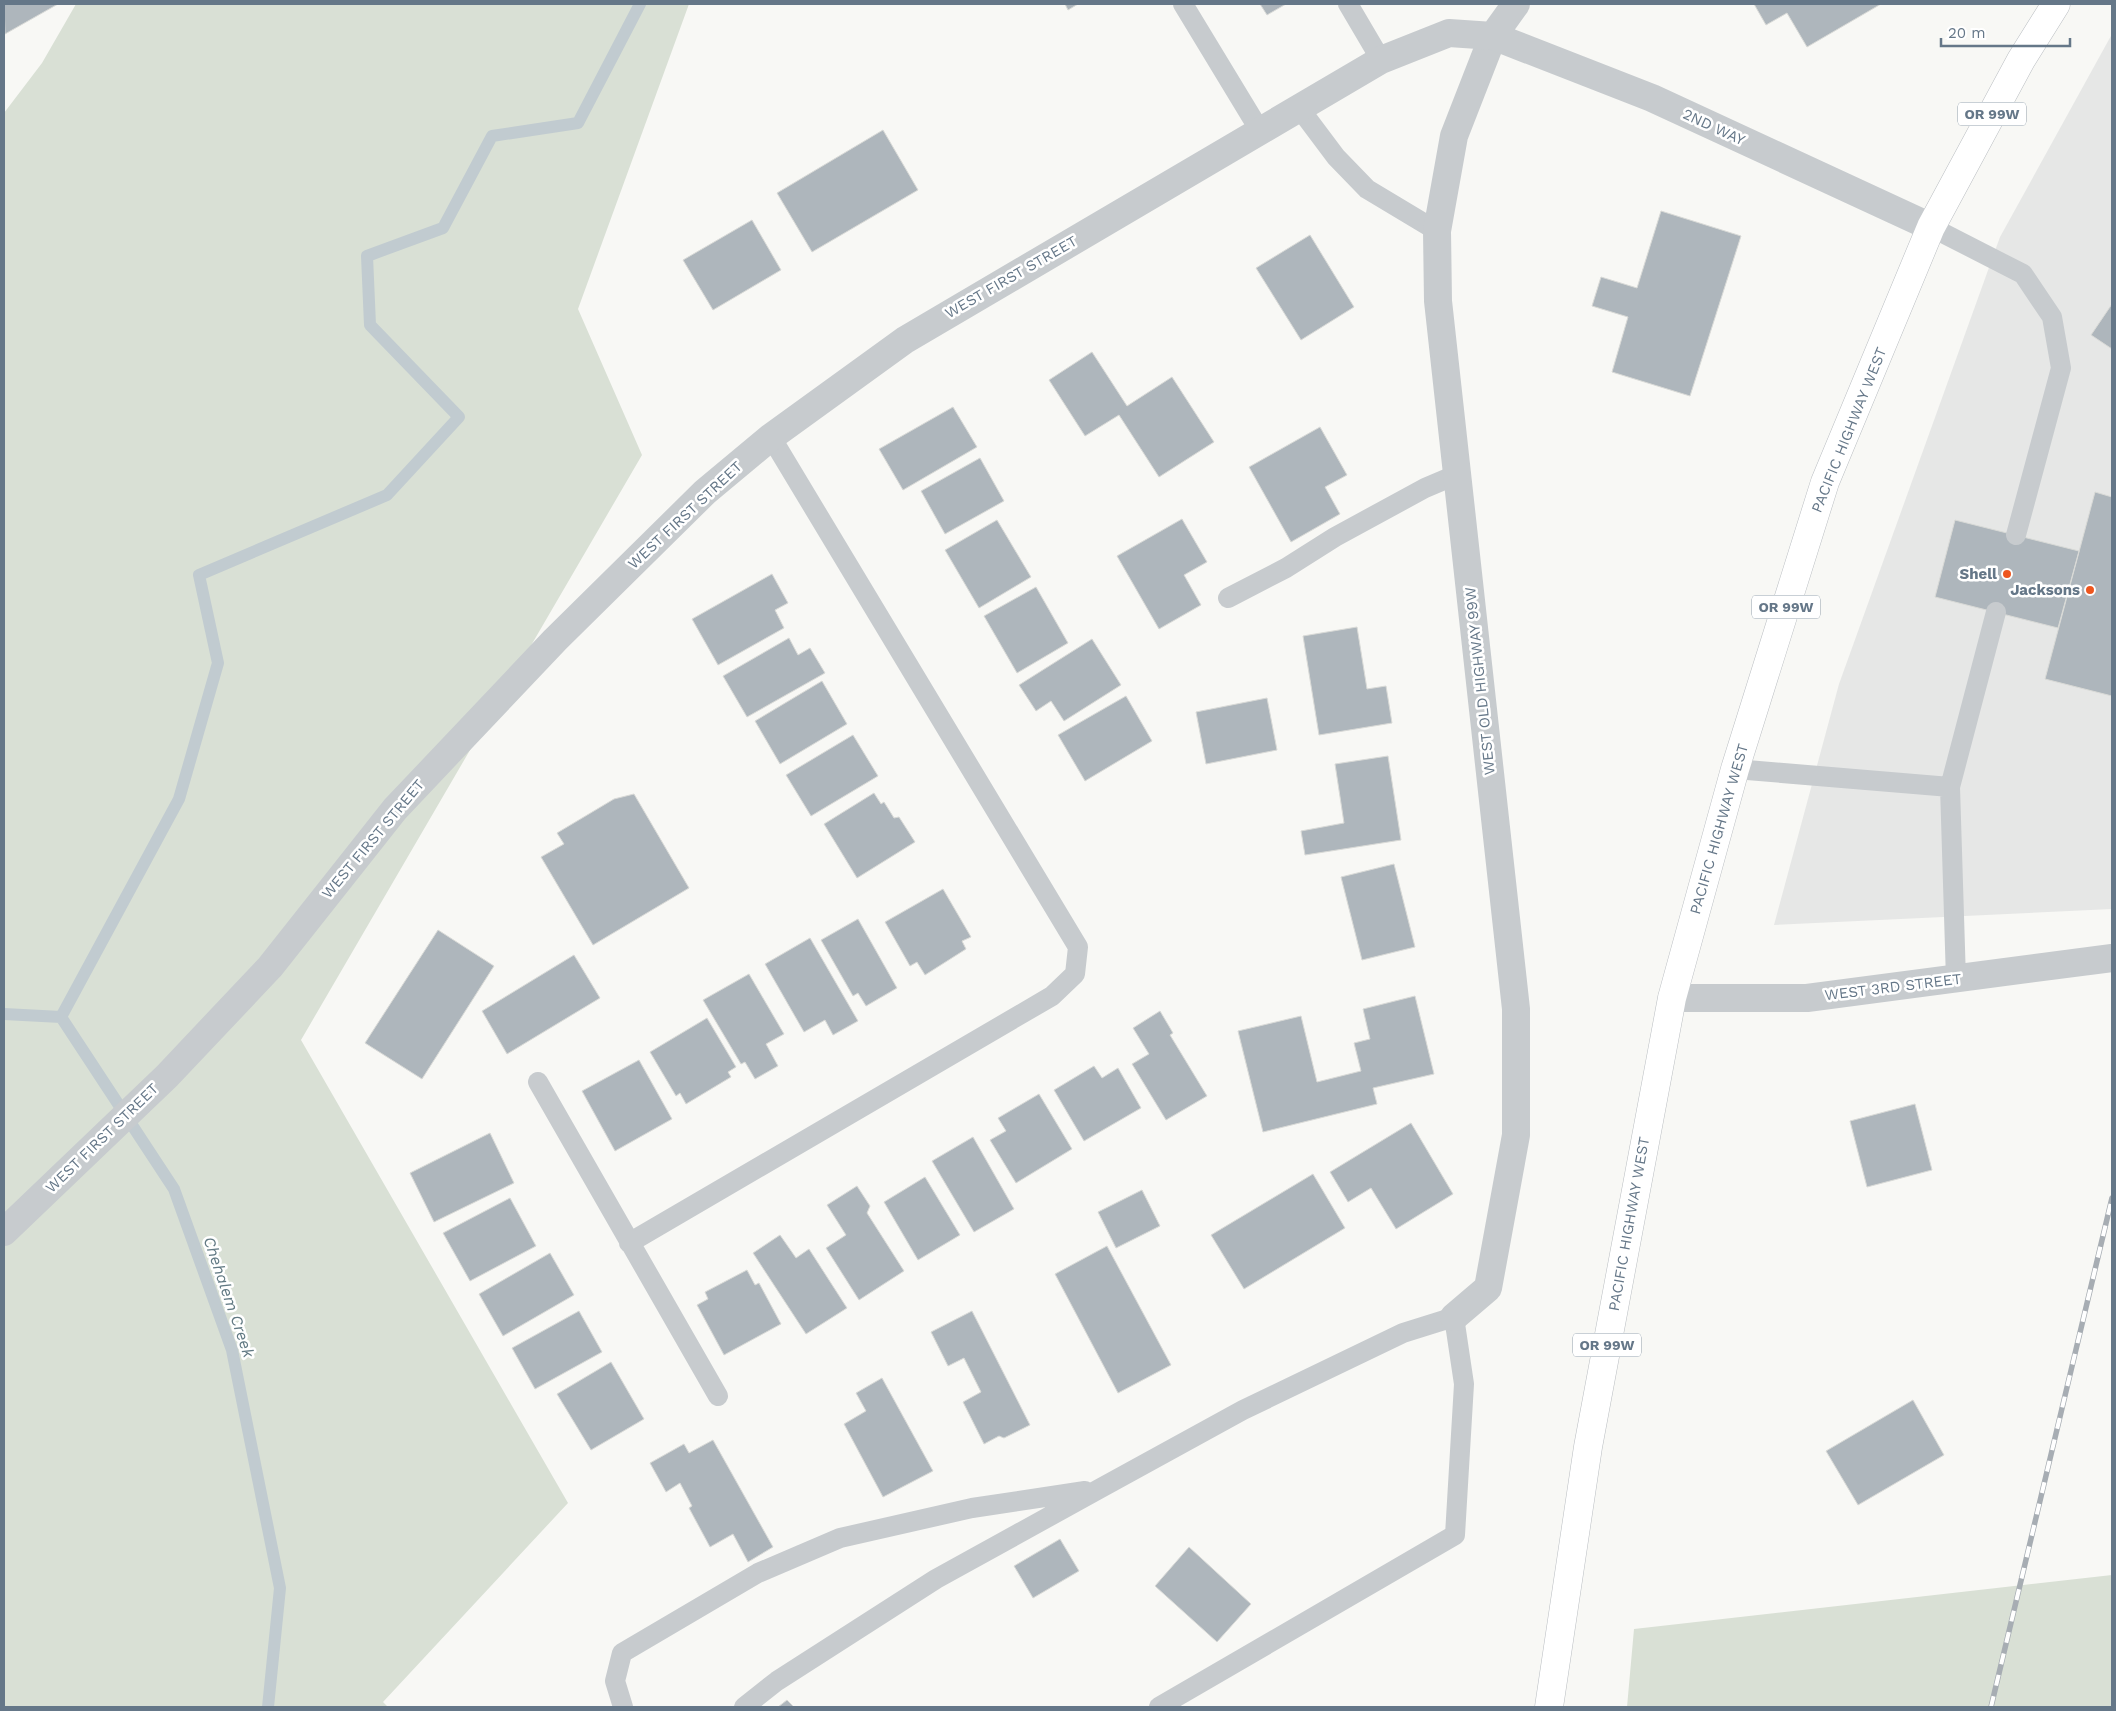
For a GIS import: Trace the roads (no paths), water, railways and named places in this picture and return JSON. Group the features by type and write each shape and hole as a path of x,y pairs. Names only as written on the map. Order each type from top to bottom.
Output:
{"main road":[{"name":"PACIFIC HIGHWAY WEST","path":"1550,1701 1588,1447 1672,998 1735,769 1825,482 1931,227 2021,60 2056,4"}],"street":[{"path":"1493,36 1516,4"},
{"name":"WEST FIRST STREET","path":"4,1232 167,1076 270,967 394,809 555,640 705,492 771,438 905,340 1381,60 1449,33 1493,36"},
{"name":"2ND WAY","path":"1493,36 1652,98 1931,227"},
{"name":"WEST OLD HIGHWAY 99W","path":"1454,1317 1488,1288 1516,1135 1516,1009 1438,301 1438,230 1454,136 1493,36"},
{"name":"WEST 3RD STREET","path":"1672,998 1807,998 1956,980 2112,958"}],"lane":[{"path":"1183,4 1260,132"},
{"path":"1348,4 1381,60"},
{"path":"1300,109 1336,156 1367,189 1438,230"},
{"path":"1931,227 2023,274 2052,317 2061,368 2016,535"},
{"path":"629,1243 1052,996 1075,974 1078,947 771,438"},
{"path":"1228,598 1286,568 1335,537 1425,488 1458,474"},
{"path":"1956,980 1950,787 1996,612"},
{"path":"1735,769 1950,787"},
{"path":"538,1082 718,1396"},
{"path":"744,1707 777,1681 936,1579 1243,1410 1403,1333 1454,1317 1464,1384 1455,1535 1159,1707"},
{"path":"623,1707 615,1681 622,1653 758,1573 840,1538 972,1508 1100,1489"}],"waterway":[{"path":"61,1017 179,799 218,663 199,575 387,495 459,417 370,325 367,256 443,228 492,136 578,123 640,4"},
{"name":"Chehalem Creek","path":"4,1014 61,1017"},
{"name":"Chehalem Creek","path":"61,1017 174,1189 232,1350 280,1588 268,1707"}],"railway":[{"path":"1991,1707 2112,1198"}],"place":[{"name":"Shell","path":"2007,574"},
{"name":"Jacksons","path":"2090,590"}]}
